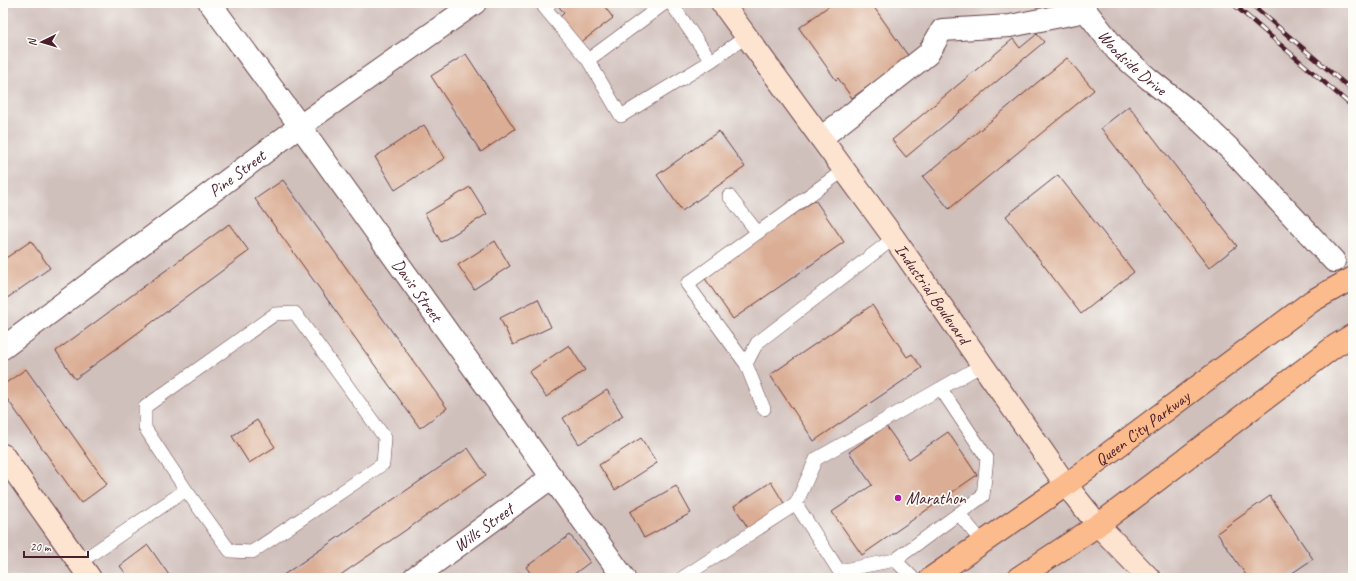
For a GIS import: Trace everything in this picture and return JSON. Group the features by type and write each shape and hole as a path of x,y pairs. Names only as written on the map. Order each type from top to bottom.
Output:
{"main road":[{"name":"Queen City Parkway","path":"931,578 1066,485 1312,301 1353,278"},
{"path":"1018,578 1098,525 1318,359 1353,335"}],"street":[{"name":"Davis Street","path":"210,3 624,578"},
{"name":"Pine Street","path":"3,348 300,126 475,3"},
{"name":"Industrial Boulevard","path":"722,3 894,238 1066,485 1098,525 1149,578"},
{"name":"Woodside Drive","path":"820,138 928,54 942,30 1010,26 1086,11 1117,51 1193,114 1236,155 1334,261"},
{"path":"3,455 85,570"},
{"name":"Wills Street","path":"414,578 552,476"}],"lane":[{"path":"550,3 544,8 588,60 621,116 746,37"},
{"path":"588,60 665,3"},
{"path":"671,3 710,60"},
{"path":"764,409 746,364 687,284 844,170"},
{"path":"729,196 758,233"},
{"path":"746,364 758,343 894,238"},
{"path":"295,313 385,438 383,464 252,552 230,551 186,490 145,428 146,407 275,314 295,313"},
{"path":"682,578 796,504 816,459 982,365"},
{"path":"796,504 839,571 895,560 983,496 987,458 942,389"},
{"path":"85,570 186,490"},
{"path":"959,514 982,542"},
{"path":"895,560 913,578"}],"shaded area":[{"path":"3,3 1353,3 1353,578 3,578"}],"building":[{"path":"602,3 613,18 580,43 560,17 564,13 557,4"},
{"path":"833,3 871,3 909,57 852,98 838,78 836,80 799,28"},
{"path":"1037,34 1044,42 906,157 892,140 1013,39 1020,48"},
{"path":"466,54 515,129 481,152 431,76"},
{"path":"1067,58 1094,90 949,209 923,177"},
{"path":"1129,106 1237,246 1209,268 1101,128"},
{"path":"424,125 445,158 395,190 375,157"},
{"path":"719,131 745,167 682,211 657,175"},
{"path":"1058,175 1134,272 1081,314 1006,216"},
{"path":"283,180 447,408 420,428 255,199"},
{"path":"470,187 487,214 441,242 425,214"},
{"path":"815,200 844,242 733,319 704,277"},
{"path":"229,224 249,251 75,379 56,351"},
{"path":"31,241 50,268 3,301 3,260"},
{"path":"495,241 510,266 474,289 458,265"},
{"path":"538,299 551,327 513,345 500,318"},
{"path":"872,305 907,357 912,354 922,368 814,441 770,375"},
{"path":"569,345 585,370 546,397 529,372"},
{"path":"26,369 107,484 81,503 3,393 3,385"},
{"path":"607,390 623,416 579,444 563,418"},
{"path":"257,420 275,447 249,463 232,436"},
{"name":"Marathon","path":"886,426 909,459 948,432 977,475 862,555 832,512 872,485 849,452"},
{"path":"641,438 657,463 615,490 599,465"},
{"path":"468,448 486,475 336,578 279,578"},
{"path":"771,482 785,505 748,528 734,506"},
{"path":"676,486 691,513 644,538 630,512"},
{"path":"1270,496 1313,559 1285,578 1248,578 1217,533"},
{"path":"570,535 590,562 569,578 534,578 526,567"},
{"path":"148,545 171,578 129,578 120,566"},
{"path":"520,573 523,578 512,578"}],"railway":[{"path":"1232,3 1353,107"},
{"path":"1250,3 1353,91"}],"place":[{"name":"Marathon","path":"898,498"}]}
